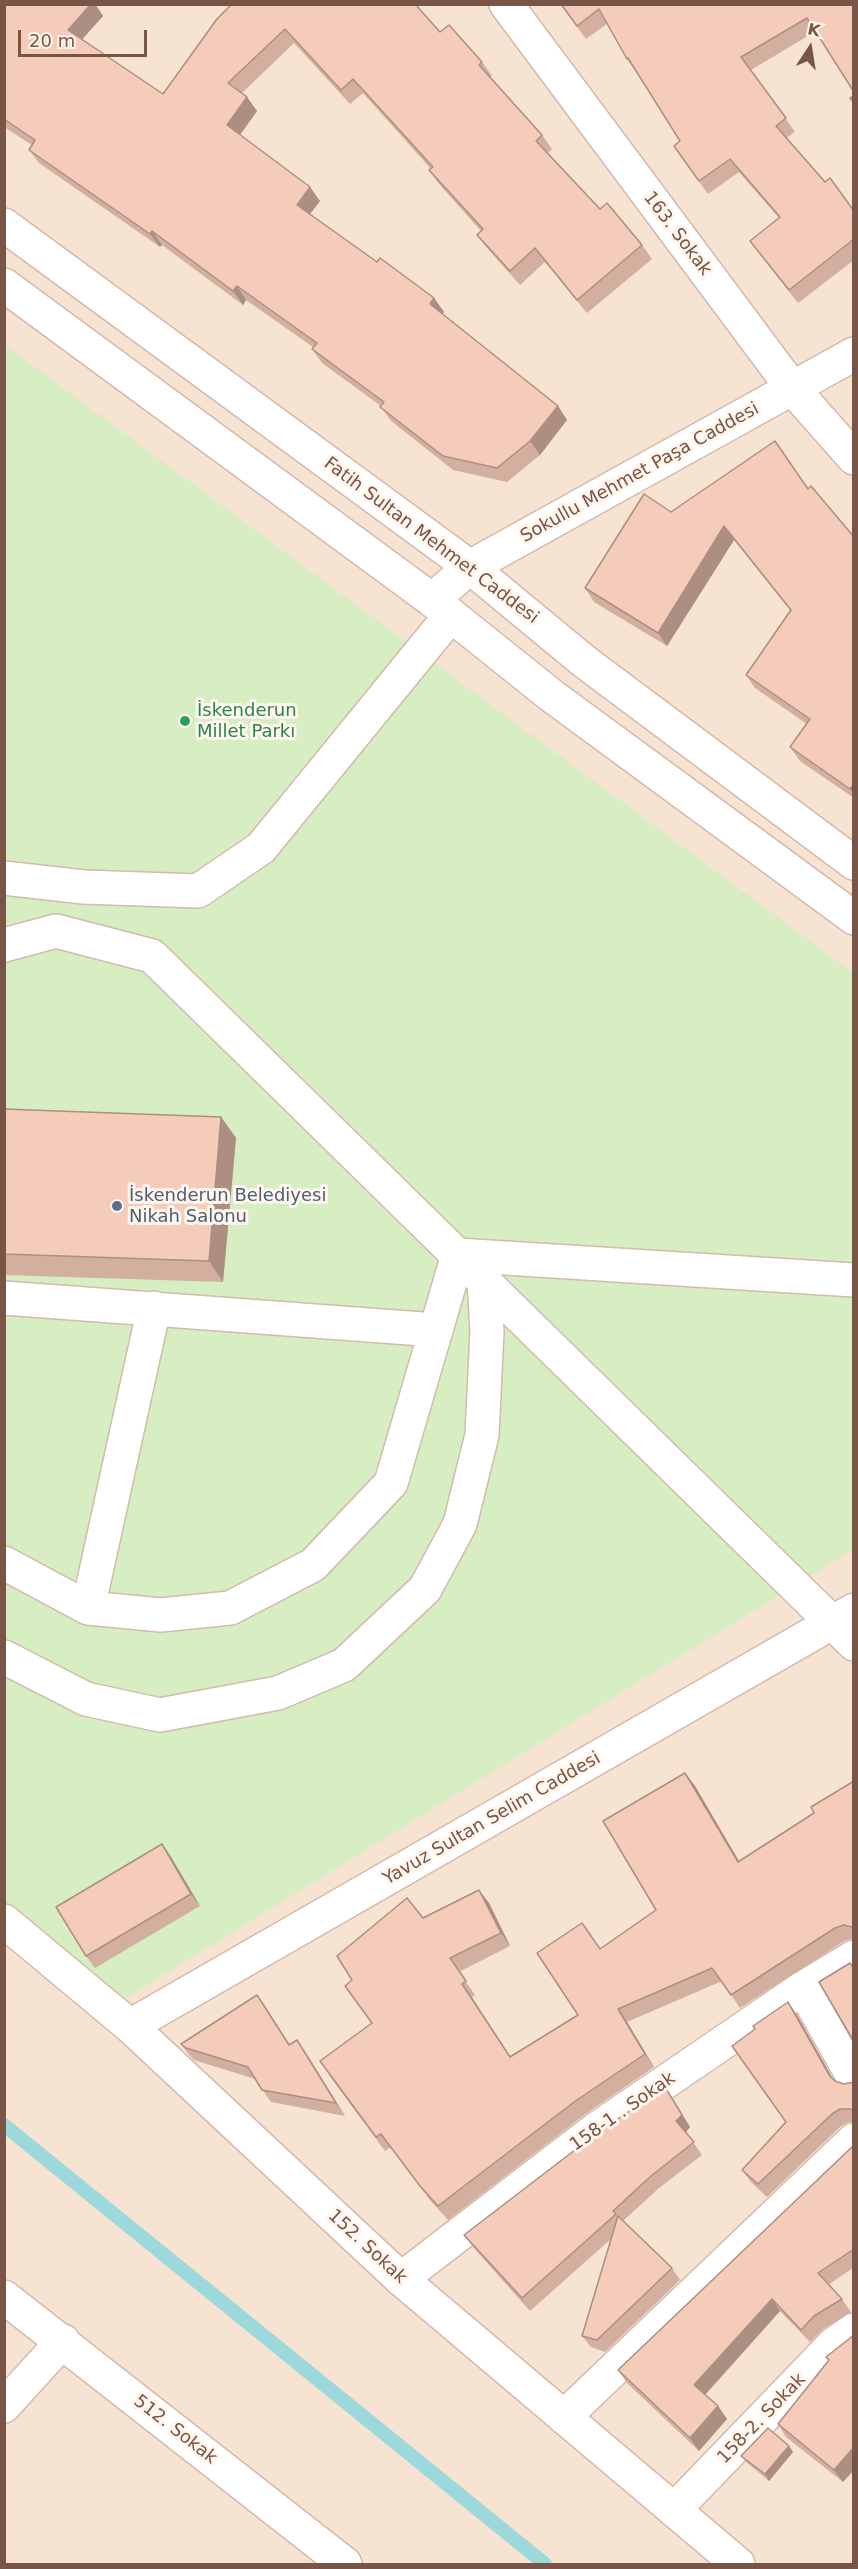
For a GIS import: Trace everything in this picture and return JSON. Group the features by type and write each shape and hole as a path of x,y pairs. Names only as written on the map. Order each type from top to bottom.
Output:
{"street":[{"name":"163. Sokak","path":"506,4 793,389 854,458"},
{"name":"Fatih Sultan Mehmet Caddesi","path":"4,225 470,567 585,662 854,863"},
{"path":"4,285 442,608 552,696 854,918"},
{"name":"Sokullu Mehmet Paşa Caddesi","path":"4,878 84,887 198,891 261,848 442,608 470,567 854,354"},
{"path":"4,945 56,931 152,956 484,1281 847,1626"},
{"path":"458,1255 854,1280"},
{"path":"4,1563 88,1608 162,1615 230,1608 313,1565 391,1483 458,1255"},
{"path":"4,1657 86,1699 160,1715 278,1693 344,1665 425,1589 460,1524 482,1435 487,1331 484,1281"},
{"path":"4,1298 436,1330"},
{"path":"88,1608 154,1308"},
{"name":"Yavuz Sultan Selim Caddesi","path":"130,2026 847,1626"},
{"name":"152. Sokak","path":"4,1921 130,2026 400,2279 738,2565"},
{"name":"158-1 . Sokak","path":"400,2279 595,2130 803,1988 854,1957"},
{"path":"803,1988 854,2078"},
{"path":"564,2417 854,2140"},
{"name":"512. Sokak","path":"4,2297 63,2341 345,2565"},
{"name":"158-2. Sokak","path":"674,2510 834,2344 854,2330"},
{"path":"4,2406 63,2341"}],"shaded area":[{"path":"5,5 853,5 853,2564 5,2564"}],"green space":[{"name":"İskenderun Millet Parkı","path":"5,345 853,973 854,1549 121,2001 5,1902"}],"building":[{"path":"4,4 91,4 68,30 163,94 217,19 232,4 415,4 440,32 449,25 482,62 479,65 542,135 536,141 600,209 607,203 642,245 577,300 535,248 510,271 477,235 483,229 429,170 433,167 353,79 341,90 285,29 228,83 247,97 227,125 310,187 297,205 377,262 380,258 434,298 430,304 558,406 530,441 497,468 443,456 380,407 384,402 312,349 317,343 237,286 233,291 152,231 150,234 29,150 35,140 4,119"},
{"path":"561,4 854,4 854,92 807,18 741,57 786,118 776,126 825,182 830,178 854,211 854,239 789,290 750,241 780,217 730,159 699,181 674,146 680,141 627,59 599,9 577,26"},
{"path":"775,441 808,489 811,486 854,537 854,783 850,789 790,747 810,719 746,675 791,610 724,526 658,633 585,588 644,494 671,512"},
{"name":"İskenderun Belediyesi Nikah Salonu","path":"4,1109 221,1117 209,1261 4,1254"},
{"path":"685,1773 738,1862 814,1813 811,1807 854,1781 854,1926 844,1925 835,1928 731,1995 712,1968 618,2009 645,2054 574,2102 438,2206 381,2134 376,2137 320,2061 372,2023 345,1986 352,1980 337,1956 407,1898 423,1918 479,1890 501,1933 450,1958 466,1981 462,1984 510,2057 578,2015 537,1953 582,1923 600,1949 656,1910 603,1821"},
{"path":"162,1844 191,1894 86,1956 56,1907"},
{"path":"850,1963 854,1969 854,2042 819,1982"},
{"path":"257,1995 289,2045 297,2040 336,2103 262,2090 248,2067 186,2048 181,2044"},
{"path":"788,2002 829,2075 835,2081 844,2084 854,2082 854,2111 840,2109 832,2114 758,2184 742,2170 786,2122 732,2046 755,2029 753,2026"},
{"path":"665,2087 682,2115 676,2121 694,2142 651,2176 613,2211 616,2214 522,2298 464,2235 597,2133"},
{"path":"854,2145 854,2249 818,2273 842,2299 814,2316 801,2330 772,2299 694,2385 718,2406 690,2438 618,2370"},
{"path":"618,2216 672,2268 597,2340 582,2336"},
{"path":"854,2335 854,2447 834,2470 778,2424 829,2360 826,2357"},
{"path":"768,2428 789,2446 765,2474 741,2456"}],"waterway":[{"path":"4,2125 545,2564"}],"place":[{"name":"İskenderun Millet Parkı","path":"185,721"},
{"name":"İskenderun Belediyesi Nikah Salonu","path":"117,1206"}]}
